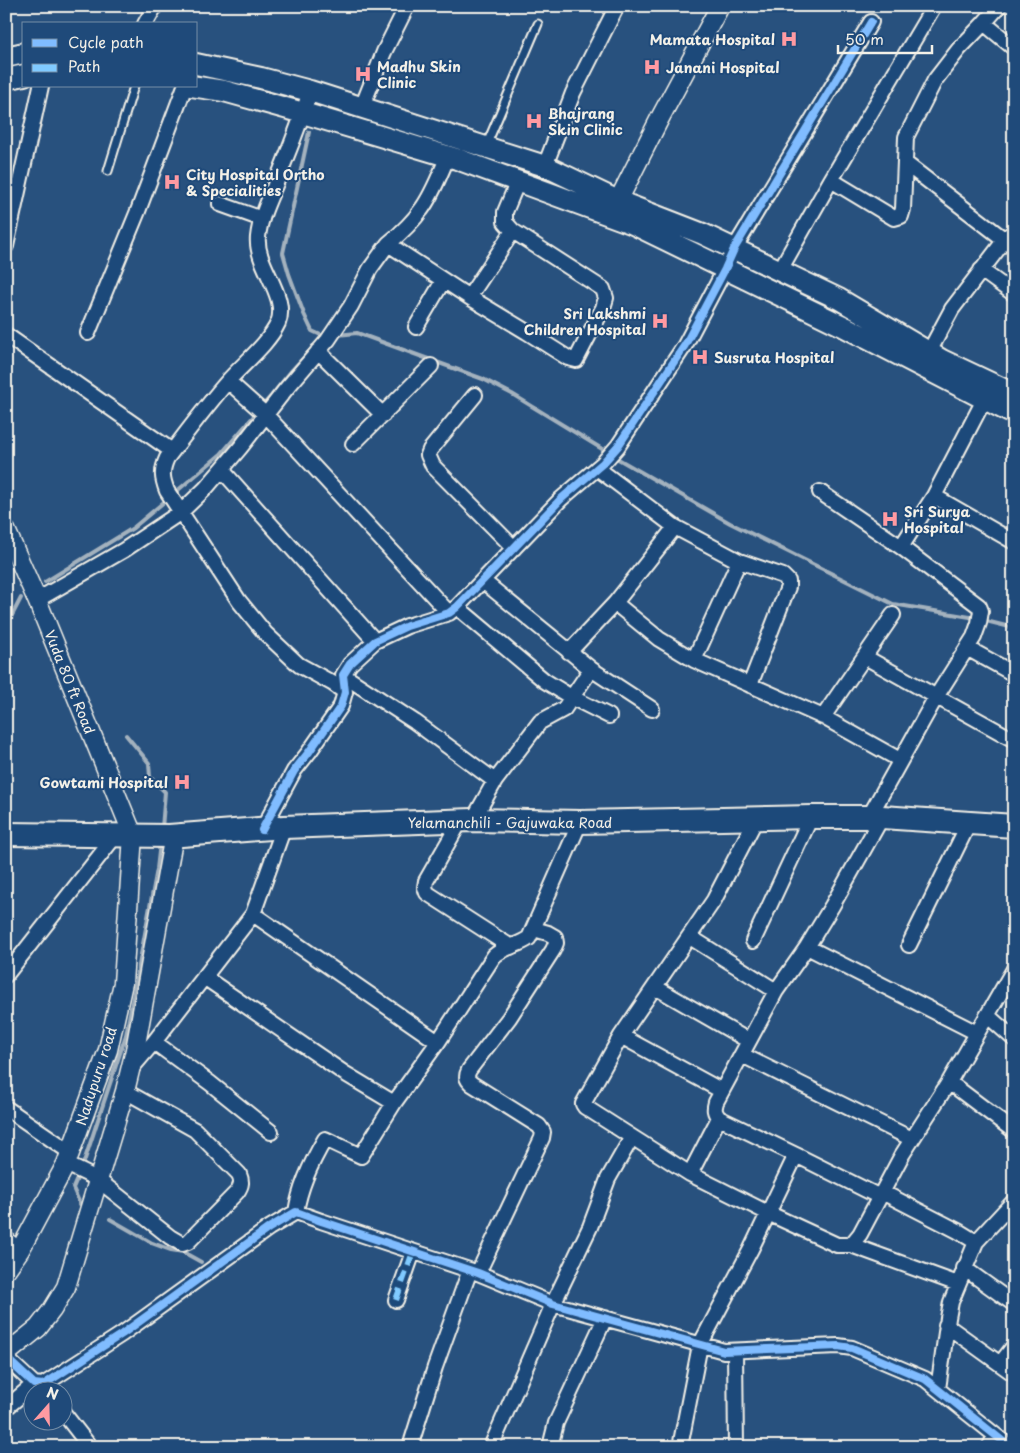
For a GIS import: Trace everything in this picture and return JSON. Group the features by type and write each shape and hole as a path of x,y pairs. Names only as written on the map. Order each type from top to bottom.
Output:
{"main road":[{"path":"6,57 22,54"},
{"path":"198,64 310,91 544,166 618,201 703,234 780,270 839,299 942,360 1014,394"},
{"path":"6,78 22,75"},
{"path":"198,87 224,91 304,113 448,156 631,223 846,327 1014,414"},
{"name":"Yelamanchili - Gajuwaka Road","path":"6,834 172,836 273,828 467,820 580,822 811,817 875,817 1014,826"}],"street":[{"path":"146,22 155,6"},
{"path":"362,107 384,52 407,6"},
{"path":"544,166 573,93 617,6"},
{"path":"618,201 720,6"},
{"path":"780,270 934,6"},
{"path":"831,180 894,218 900,216 904,209 906,137 935,80 959,49 999,6"},
{"path":"132,1062 154,1042 253,914 273,828 294,771 341,706 345,692 343,674 350,664 374,641 407,626 453,610 560,500 600,466 618,446 685,345 734,249 871,22"},
{"path":"984,23 1014,48"},
{"path":"6,246 41,88"},
{"path":"88,333 138,211 184,88"},
{"path":"310,91 304,113 262,220 258,238 260,253 279,304 280,315 277,324 270,336 228,381 172,451 163,467 162,477 167,491 239,601 265,633 299,666 332,682 345,692"},
{"path":"37,600 124,550 181,512 222,470 286,389 328,340 388,244 402,232 422,209 448,156"},
{"path":"905,163 1009,236 980,270 952,309 929,352"},
{"path":"388,244 469,297 568,358 576,360 603,308 606,298 603,288 513,231 506,222 505,212 518,181"},
{"path":"220,204 262,220"},
{"path":"469,297 513,231"},
{"path":"980,270 1014,294"},
{"path":"416,328 444,281"},
{"path":"6,335 172,451"},
{"path":"318,351 383,415"},
{"path":"353,444 431,366"},
{"path":"228,381 266,415 453,610 545,682 609,716"},
{"path":"475,395 430,450 428,455 433,466 514,548"},
{"path":"901,547 934,496 984,400"},
{"path":"600,466 675,527 739,561 783,576 788,581 788,587 750,685"},
{"path":"222,470 374,641"},
{"path":"820,492 901,547 979,606 980,617 974,637 936,697 900,760 832,906 776,991 722,1091 714,1107 715,1113 719,1118 881,1194 976,1242"},
{"path":"934,496 1014,542"},
{"path":"569,652 615,603 675,527"},
{"name":"Vuda 80 ft Road","path":"6,530 37,600 130,835"},
{"path":"694,660 739,561"},
{"path":"483,581 569,652 652,709"},
{"path":"615,603 659,639 694,660 823,717 900,760"},
{"path":"823,717 893,615"},
{"path":"967,648 1014,674"},
{"path":"865,657 1014,740"},
{"path":"511,947 427,893 425,888 426,881 467,820 540,722 564,709 592,669"},
{"path":"343,674 415,722 495,781"},
{"path":"753,941 811,817"},
{"path":"756,819 714,900 621,1036 583,1104 690,1174 768,1213 837,1244 851,1245 958,1284"},
{"path":"296,1212 298,1196 325,1139 361,1156 394,1103 438,1042 494,956 502,949 521,944 529,938 580,822"},
{"path":"909,945 969,823"},
{"path":"6,975 130,835"},
{"name":"Nadupuru road","path":"6,1270 20,1250 68,1158 108,1050 122,983 130,835"},
{"path":"6,1354 38,1328 66,1287 132,1062 172,836"},
{"path":"253,914 438,1042"},
{"path":"410,1447 435,1367 474,1271 542,1138 543,1132 539,1126 472,1084 466,1075 509,1018 553,950 556,943 555,937 534,929"},
{"path":"690,937 776,991"},
{"path":"807,946 977,1033"},
{"path":"851,1245 860,1234 912,1140 949,1082 1014,969"},
{"path":"204,978 344,1073 394,1103"},
{"path":"655,987 749,1041"},
{"path":"988,1016 1014,1039"},
{"path":"621,1036 722,1091"},
{"path":"154,1042 210,1083 271,1132"},
{"path":"108,1050 132,1062"},
{"path":"742,1055 912,1140"},
{"path":"949,1082 1014,1131"},
{"path":"6,1108 170,1237 182,1244 188,1242 241,1186 240,1174 195,1130 125,1091"},
{"path":"690,1174 719,1118"},
{"path":"491,1447 553,1304 590,1227 608,1179 632,1137"},
{"path":"680,1447 700,1345 752,1249 796,1155"},
{"path":"938,1389 946,1325 951,1302 964,1268 976,1242 1014,1201"},
{"path":"296,1212 474,1271 553,1304 724,1351 838,1346 852,1348 925,1379 992,1441 1010,1447"},
{"path":"51,1380 122,1334 269,1228 296,1212"},
{"path":"6,1239 20,1250"},
{"path":"396,1300 414,1252"},
{"path":"964,1268 1014,1304"},
{"path":"550,1447 556,1423 605,1318"},
{"path":"946,1325 1014,1374"},
{"path":"1000,1364 1014,1346"},
{"path":"735,1351 736,1447"},
{"path":"6,1358 34,1380"},
{"path":"6,1408 22,1398"},
{"path":"72,1424 90,1447"}],"lane":[{"path":"485,147 538,24"},
{"path":"108,171 133,88"}],"waterway":[{"path":"309,132 283,253 289,274 312,331 323,336 328,335"},
{"path":"337,335 357,333 483,379 512,394 607,452"},
{"path":"45,582 133,528 221,454 315,345"},
{"path":"613,456 730,523 893,604 970,617 1014,628"},
{"path":"6,627 21,598"},
{"path":"126,735 149,763 150,777 165,792 162,828"},
{"path":"82,1168 126,1035 157,869 160,843"},
{"path":"79,1174 73,1188 80,1204"},
{"path":"110,1219 152,1243 183,1252 201,1262"}],"marked path":[{"path":"396,1300 413,1252"}],"cycle path":[{"path":"262,830 294,771 341,706 345,692 343,675 350,664 375,641 407,626 449,613 457,607 561,499 603,463 618,446 685,345 734,249 871,22"},
{"path":"6,1358 34,1384 43,1385 122,1334 269,1228 296,1212 478,1273 553,1304 724,1351 838,1346 852,1348 925,1379 1010,1447"}],"place":[{"name":"Mamata Hospital","path":"789,39"},
{"name":"Janani Hospital","path":"652,67"},
{"name":"Madhu Skin Clinic","path":"363,74"},
{"name":"Bhajrang Skin Clinic","path":"534,121"},
{"name":"City Hospital Ortho & Specialities","path":"172,182"},
{"name":"Sri Lakshmi Children Hospital","path":"660,321"},
{"name":"Susruta Hospital","path":"700,357"},
{"name":"Sri Surya Hospital","path":"890,519"},
{"name":"Gowtami Hospital","path":"182,782"}]}
